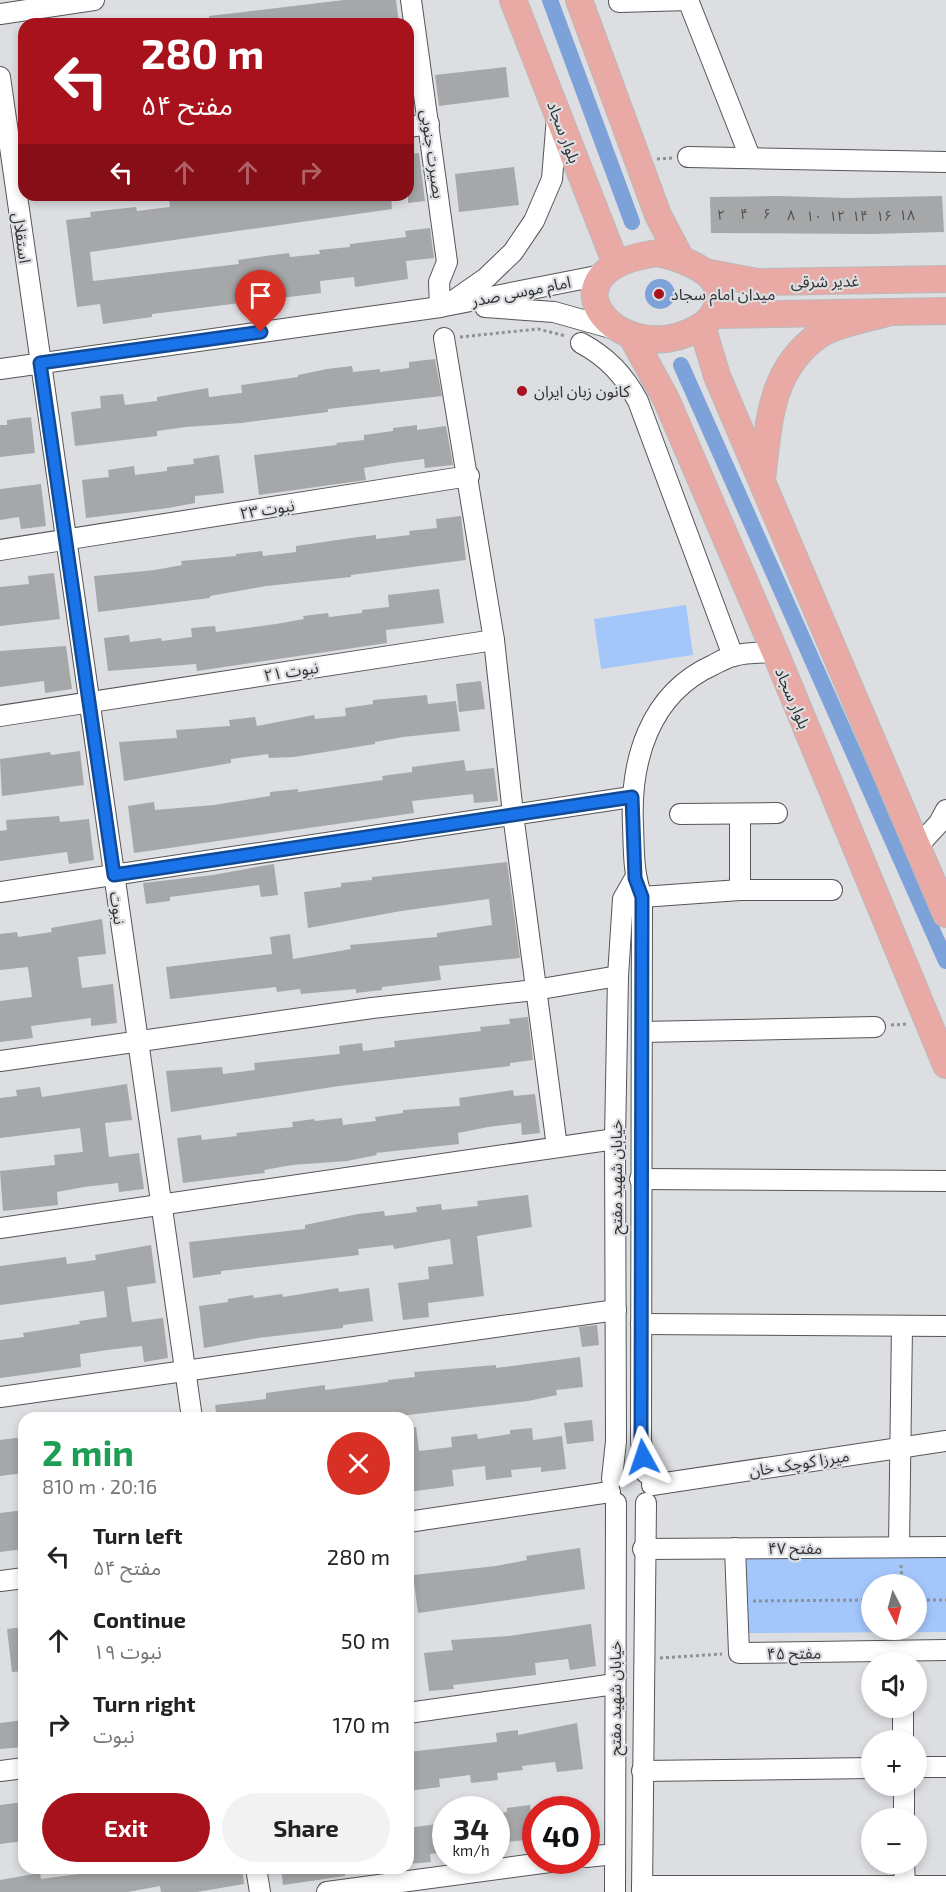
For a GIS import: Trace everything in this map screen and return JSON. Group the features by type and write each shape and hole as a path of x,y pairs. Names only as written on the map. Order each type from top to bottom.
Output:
{"main road":[{"name":"بلوار سجاد","path":"513,0 557,117 609,269"},
{"path":"579,0 640,160 658,215 681,259"},
{"path":"658,253 681,259 705,272 716,284 719,300 708,321 683,335 654,340 625,332 596,309 593,293 609,269 635,256 658,253"},
{"name":"غدیر شرقی","path":"705,272 757,282 946,279"},
{"name":"غدیر شرقی","path":"708,321 946,311"},
{"path":"762,483 770,415 777,388 790,361 821,333 890,312"},
{"path":"708,321 717,376 946,914"},
{"name":"بلوار سجاد","path":"625,332 666,399 946,1065"}],"street":[{"path":"0,14 94,0"},
{"name":"بصیرت جنوبی","path":"411,0 414,18"},
{"path":"619,2 688,0 750,157"},
{"name":"بصیرت جنوبی","path":"414,21 447,262 439,282 444,306"},
{"name":"استقلال","path":"0,77 13,188 40,363"},
{"path":"444,306 486,278 506,258 534,221 552,179 557,117"},
{"path":"414,126 429,124"},
{"path":"688,157 946,162"},
{"name":"امام موسی صدر","path":"444,306 609,269"},
{"path":"0,369 444,306 509,306 554,312 625,332"},
{"path":"444,338 469,476 494,640 513,814 557,1147"},
{"path":"581,343 600,353 628,383 638,401 733,656"},
{"name":"نبوت","path":"40,363 191,1412"},
{"name":"نبوت ۲۳","path":"0,550 469,476"},
{"name":"نبوت ۲۱","path":"0,716 494,640"},
{"name":"خیابان شهید مفتح","path":"642,1889 642,1659 644,1549 648,1487 641,1441 642,897 635,878 632,797 636,761 645,736 663,702 693,676 733,656 774,652"},
{"path":"0,892 632,797"},
{"path":"918,846 939,823 946,810"},
{"path":"680,814 777,813"},
{"path":"740,814 740,890"},
{"name":"خیابان شهید مفتح","path":"615,1892 612,1491 616,1441 615,1139 618,976 623,899 635,878"},
{"path":"642,897 740,890 832,890"},
{"path":"0,1061 372,1008 535,990 618,976"},
{"path":"642,1032 767,1027 875,1027"},
{"path":"0,1228 615,1139"},
{"path":"640,1179 946,1181"},
{"path":"0,1397 616,1310"},
{"path":"641,1324 946,1326"},
{"path":"900,1547 902,1326"},
{"name":"میرزا کوچک خان","path":"648,1487 946,1441"},
{"path":"627,1467 648,1487 634,1509 621,1507 612,1491 616,1473 627,1467"},
{"path":"414,1521 612,1491"},
{"name":"مفتح ۴۷","path":"644,1549 946,1547"},
{"path":"735,1548 739,1653"},
{"path":"0,1581 18,1579"},
{"name":"مفتح ۴۵","path":"927,1653 946,1650"},
{"name":"مفتح ۴۵","path":"739,1653 861,1656"},
{"path":"414,1712 615,1684"},
{"path":"927,1767 946,1767"},
{"path":"642,1771 861,1768"},
{"path":"0,1771 18,1769"},
{"path":"600,1856 615,1854"},
{"path":"327,1892 522,1865"},
{"path":"257,1874 260,1892"},
{"path":"904,1874 905,1886"},
{"path":"642,1889 734,1890 946,1886"}],"path":[{"path":"640,160 688,157"},
{"path":"444,338 538,330 558,333 581,343"},
{"path":"875,1027 928,1022"},
{"path":"737,1601 861,1600"},
{"path":"927,1600 946,1600"},
{"path":"642,1659 739,1653"}],"shaded area":[{"path":"660,279 671,283 675,294 671,305 660,309 649,305 645,294 649,283"},
{"path":"686,605 693,655 601,669 594,619"},
{"path":"946,1554 946,1632 927,1632 927,1574 861,1574 861,1632 746,1633 746,1555"}],"building":[{"path":"344,0 396,0 398,18 209,18 209,16"},
{"path":"506,67 509,97 439,106 435,75"},
{"path":"414,153 419,153 425,201 408,203 408,201 414,201"},
{"path":"514,167 519,205 459,212 455,174"},
{"path":"942,196 944,232 711,233 710,197 848,198"},
{"path":"169,201 391,201 392,209 90,252 93,281 239,264 238,260 289,253 290,257 320,254 319,250 406,237 405,231 430,228 434,258 406,261 408,279 355,287 354,277 320,281 321,293 152,314 152,317 103,324 100,304 77,307 66,220 91,217 90,212 136,207 137,211 170,207"},
{"path":"435,359 442,396 328,409 328,412 241,423 186,427 157,431 157,436 75,446 71,412 101,408 100,396 123,394 125,405 157,401 157,397 208,388 209,397 242,393 241,385 298,377 298,375 327,369 352,366 353,372 380,369 380,372 409,368 409,362"},
{"path":"31,417 35,453 0,457 0,425 7,425 7,420"},
{"path":"417,425 417,430 446,426 453,465 425,468 424,459 393,463 364,468 366,480 259,495 254,455 337,445 336,443 364,440 364,435"},
{"path":"219,455 224,493 195,496 195,503 168,508 86,518 82,480 109,477 108,470 134,466 135,475 167,471 167,467 194,464 193,459"},
{"path":"41,484 46,526 21,529 19,517 0,520 0,489"},
{"path":"461,516 466,560 351,575 351,577 266,586 210,596 210,598 98,612 94,576 155,570 182,565 181,561 236,556 236,554 262,551 263,556 296,552 296,546 351,538 376,535 376,539 410,535 409,531 437,528 436,519"},
{"path":"54,573 60,619 0,626 0,587 29,584 28,576"},
{"path":"439,589 444,623 386,630 387,643 197,671 196,664 108,671 104,638 129,635 130,642 161,638 162,641 192,637 191,628 215,626 216,632 304,619 303,616 328,613 329,617 362,613 362,610 389,607 388,595"},
{"path":"66,646 72,689 45,693 44,681 0,687 0,651"},
{"path":"481,681 485,709 459,712 456,684"},
{"path":"427,695 428,704 456,701 460,731 403,737 375,742 375,744 294,757 269,758 268,754 231,759 231,763 124,781 119,742 177,738 176,730 230,726 229,720 255,717 257,726 314,715 315,719 346,716 345,708 373,704 373,700"},
{"path":"80,751 84,785 2,796 0,759 50,752 51,755"},
{"path":"464,760 466,771 494,768 498,801 474,803 473,794 412,801 414,813 134,853 128,806 154,802 155,810 214,805 270,796 270,792 298,789 298,792 383,780 382,776 412,772 412,767"},
{"path":"59,816 60,822 89,819 94,860 69,864 67,852 0,861 0,831 7,830 6,820"},
{"path":"507,862 520,958 439,966 441,980 382,987 382,990 356,993 356,989 301,994 300,989 277,992 276,987 170,999 166,967 272,954 270,937 290,934 293,959 351,949 350,945 437,937 437,933 492,925 489,899 401,911 308,928 304,892 341,887 341,883 372,880 372,877"},
{"path":"274,864 278,895 261,897 259,885 170,897 170,901 146,904 143,883 213,875"},
{"path":"102,919 106,954 78,957 81,982 82,988 113,984 117,1023 91,1026 91,1018 31,1026 33,1038 0,1042 0,1001 32,997 28,967 0,970 0,934 17,932 18,937 52,932 51,928"},
{"path":"528,1017 533,1060 510,1063 510,1066 339,1086 171,1112 166,1071 222,1067 223,1074 255,1070 254,1063 340,1054 339,1046 362,1043 363,1051 395,1047 394,1041 481,1031 480,1027 510,1024 509,1019"},
{"path":"127,1084 132,1120 105,1123 109,1157 139,1153 144,1189 119,1192 118,1183 84,1187 57,1192 58,1205 3,1211 0,1171 55,1165 54,1155 83,1152 80,1128 0,1138 0,1098 17,1096 16,1090 40,1087 42,1097"},
{"path":"513,1090 514,1096 535,1094 540,1133 522,1135 521,1123 488,1127 458,1133 459,1144 376,1153 377,1155 347,1161 292,1165 264,1170 265,1173 183,1183 177,1138 201,1135 202,1140 237,1136 236,1133 293,1127 292,1122 314,1119 315,1121 342,1118 343,1125 376,1121 375,1117 403,1113 403,1110 460,1106 459,1098"},
{"path":"528,1195 532,1227 477,1236 484,1296 428,1303 429,1317 403,1320 398,1283 429,1279 428,1267 453,1264 450,1239 394,1249 393,1245 358,1249 359,1255 221,1271 221,1274 193,1278 189,1242 305,1229 305,1225 358,1214 384,1211 385,1216 417,1212 416,1207 441,1204 442,1210 478,1206 477,1201"},
{"path":"151,1245 156,1283 127,1287 130,1311 132,1322 163,1318 168,1358 144,1362 142,1346 107,1350 80,1354 81,1367 0,1378 0,1340 24,1337 23,1333 80,1324 79,1321 107,1317 104,1291 0,1305 0,1266 66,1257 67,1264 96,1260 95,1255"},
{"path":"338,1288 339,1292 369,1288 373,1321 343,1325 343,1328 258,1338 204,1348 199,1306 228,1302 228,1299 253,1295 254,1298 282,1294 283,1297"},
{"path":"597,1325 599,1345 582,1347 579,1327"},
{"path":"580,1357 583,1387 556,1390 557,1395 528,1401 414,1414 414,1412 216,1412 215,1405 266,1399 266,1393 325,1385 325,1390 388,1382 388,1380 415,1377 414,1372 496,1365 496,1368"},
{"path":"592,1420 594,1441 567,1444 564,1423"},
{"path":"414,1427 416,1427 419,1451 452,1447 451,1437 477,1434 478,1439 510,1434 510,1430 532,1428 533,1440 562,1436 566,1469 541,1472 541,1467 511,1470 512,1477 486,1480 485,1466 452,1470 454,1486 414,1491"},
{"path":"18,1438 18,1474 0,1476 0,1440"},
{"path":"18,1511 18,1550 0,1552 0,1513"},
{"path":"580,1548 585,1589 418,1613 414,1575 496,1566 527,1560 526,1556"},
{"path":"591,1624 596,1666 570,1670 568,1659 535,1663 536,1675 453,1685 454,1689 429,1691 424,1653 453,1650 451,1640 509,1636"},
{"path":"18,1628 18,1672 12,1672 7,1629"},
{"path":"18,1721 18,1748 0,1749 0,1723"},
{"path":"577,1723 583,1769 557,1772 555,1762 522,1766 523,1770 497,1773 498,1780 471,1783 470,1775 439,1779 440,1787 414,1790 414,1751 497,1742 496,1733 518,1730 518,1735"},
{"path":"18,1803 18,1842 0,1844 0,1805"},
{"path":"522,1806 522,1840 510,1842 510,1808"},
{"path":"432,1825 431,1862 414,1863 414,1827"},
{"path":"34,1874 40,1874 41,1879 78,1874 243,1874 244,1884 197,1892 161,1892 160,1886 128,1892 0,1892 0,1880"},
{"path":"282,1874 345,1874 345,1876 283,1885"}],"waterway":[{"path":"550,0 632,222"},
{"path":"681,365 946,961"}],"place":[{"name":"میدان امام سجاد","path":"659,294"},
{"name":"کانون زبان ایران","path":"522,391"}],"route":[{"path":"261,332 40,363 114,875 632,797 635,878 642,897 640,1179 641,1441 643,1457"}]}
